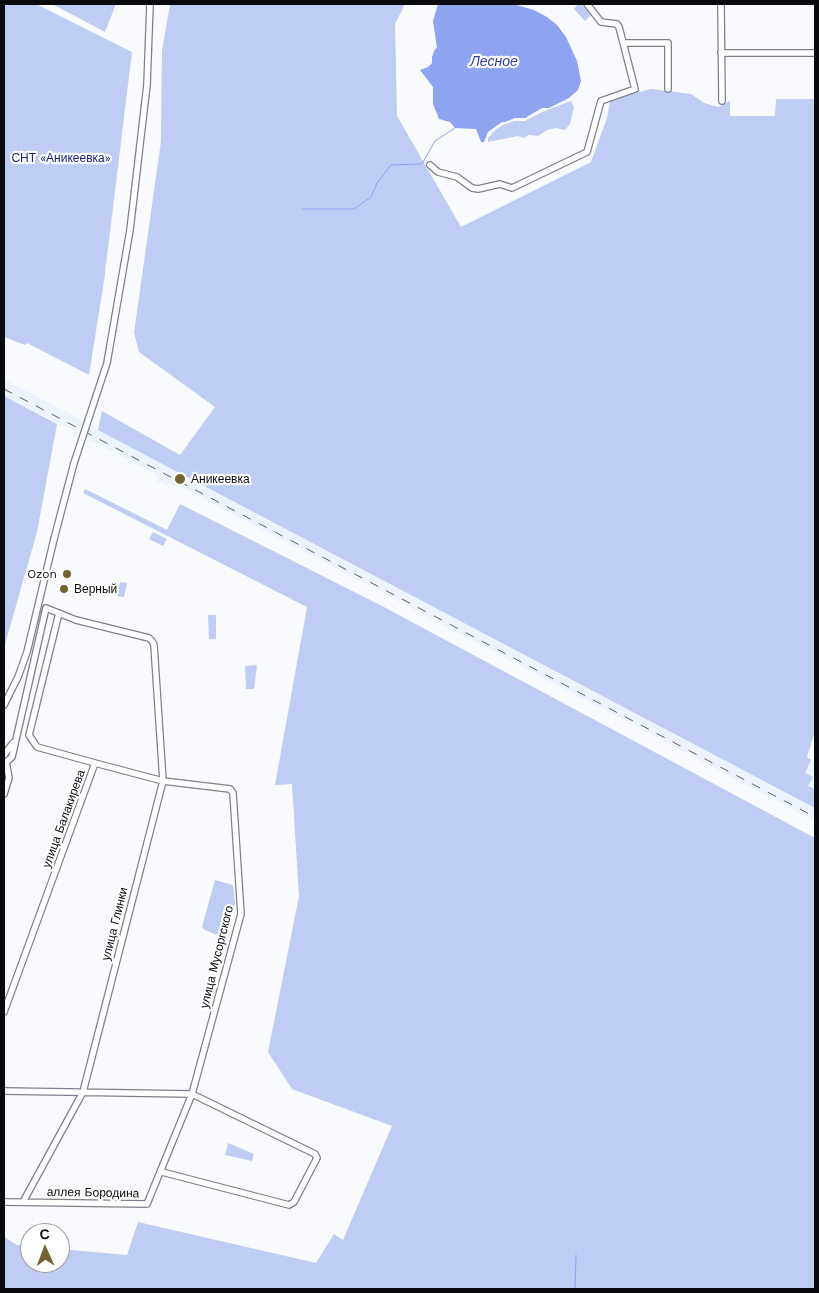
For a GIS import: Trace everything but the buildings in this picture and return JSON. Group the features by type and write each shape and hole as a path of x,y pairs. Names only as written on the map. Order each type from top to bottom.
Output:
{"street":[{"path":"4,705 18,677 27,652 74,463 107,363 130,230 147,85 150,4"},
{"path":"430,165 438,172 457,177 472,188 500,184 512,188 582,156 590,145 604,98 635,89 617,24 603,23 587,4"},
{"path":"721,4 722,101"},
{"path":"624,44 668,43 668,89"},
{"path":"722,53 815,53"},
{"path":"4,794 8,778 5,763 12,757 18,735 46,608 59,613"},
{"name":"улица Глинки","path":"23,1202 83,1092 163,781 154,646 149,638 76,620 59,613"},
{"name":"улица Балакирева","path":"4,1012 95,763 37,747 30,735 59,613"},
{"path":"4,755 11,748 18,735"},
{"path":"95,763 163,781"},
{"name":"улица Мусоргского","path":"162,1172 192,1094 241,914 233,793 230,789 163,781"},
{"path":"4,1091 192,1094 315,1154 316,1160 294,1202 289,1205 162,1172"},
{"name":"аллея Бородина","path":"4,1202 147,1204 162,1172"}],"shaded area":[{"path":"4,379 815,808 815,821 176,484 175,486 169,483 167,486 156,481 158,477 155,474 94,442 72,436 74,431 4,396"},
{"path":"811,760 815,762 815,789 808,786 805,773"}],"green space":[{"name":"СНТ «Аникеевка»","path":"4,4 36,4 132,52 104,281 89,375 27,343 25,345 4,337"},
{"path":"52,4 116,4 105,32"},
{"path":"170,4 405,4 395,24 397,116 461,227 591,162 607,118 610,101 651,89 691,94 704,103 718,107 730,101 730,116 775,116 776,99 815,99 815,731 807,757 811,760 805,773 813,777 808,786 815,789 815,808 98,430 102,411 180,455 215,407 139,352 134,333 161,141 162,51"},
{"path":"578,4 581,4 591,15 585,21 574,9"},
{"path":"571,101 574,107 570,124 565,130 556,128 547,130 538,136 529,135 524,138 518,136 488,142 488,138 495,130 503,125 514,121 525,121"},
{"path":"4,396 57,424 37,532 4,648"},
{"path":"85,489 167,530 180,504 382,606 815,838 815,1289 4,1289 4,1237 20,1245 20,1273 70,1273 70,1250 127,1255 138,1222 316,1263 334,1234 343,1240 392,1126 292,1089 268,1052 299,896 292,784 275,785 307,607 83,493"},
{"path":"153,532 167,539 163,546 149,539"},
{"path":"120,582 127,583 124,597 117,596"},
{"path":"208,615 216,615 216,639 209,639"},
{"path":"257,665 254,689 246,689 245,666"},
{"path":"215,880 233,885 235,903 228,933 217,935 202,927"},
{"path":"228,1143 254,1154 252,1161 225,1155"}],"water":[{"name":"Лесное","path":"438,4 513,4 534,10 547,17 557,25 566,37 577,61 581,81 578,90 569,98 549,108 542,108 525,118 515,118 502,122 488,132 484,142 481,142 476,129 455,128 450,122 439,119 433,104 433,87 420,70 432,63 432,57 437,48 433,21"}],"waterway":[{"path":"302,209 354,209 371,197 377,183 391,165 422,164 435,141 455,128"},
{"path":"575,1289 576,1255"}],"railway":[{"path":"4,389 815,817"}],"place":[{"name":"Аникеевка","path":"180,479"},
{"name":"Ozon","path":"67,574"},
{"name":"Верный","path":"64,589"}]}
